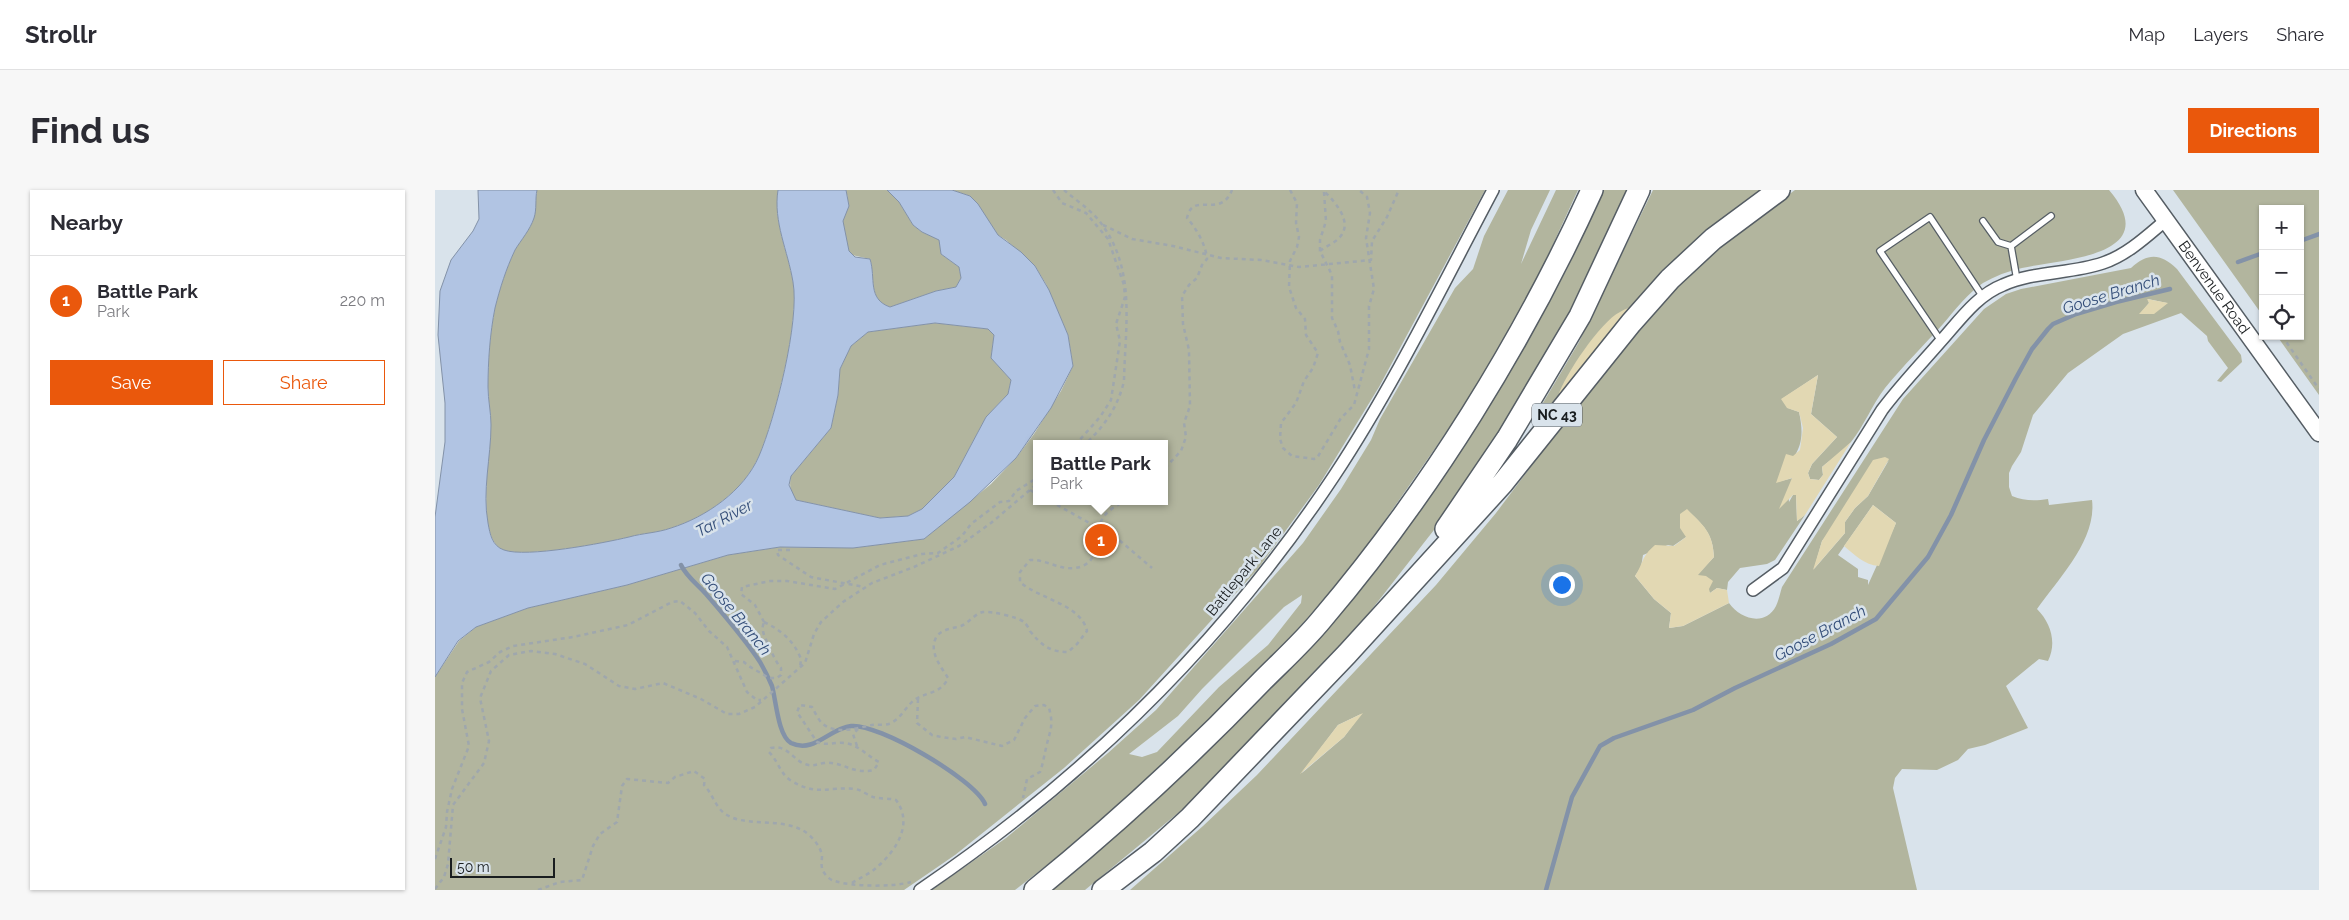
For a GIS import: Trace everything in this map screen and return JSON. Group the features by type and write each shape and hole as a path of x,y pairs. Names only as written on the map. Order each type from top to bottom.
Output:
{"highway":[{"path":"1035,890 1163,780 1235,709 1327,613 1398,523 1468,419 1555,269 1592,190"},
{"path":"1103,890 1153,852 1190,818 1347,654 1440,538 1507,439 1580,316 1639,190"},
{"name":"NC 43","path":"1347,654 1502,484 1631,323 1670,279 1713,239 1779,190"}],"main road":[{"name":"Benvenue Road","path":"2144,190 2319,433"}],"street":[{"name":"Battlepark Lane","path":"918,885 989,842 1043,800 1119,733 1170,683 1253,587 1281,552 1356,440 1493,190"},
{"path":"1753,590 1783,568 1882,410 1941,341 1983,297 2002,285 2017,280 2103,263 2120,255 2145,238 2166,220"}],"lane":[{"path":"2011,246 2051,216"},
{"path":"1941,341 1880,251 1930,218 1983,297"},
{"path":"1983,221 1998,242 2011,246"},
{"path":"2011,246 2017,280"}],"path":[{"path":"1053,190 1062,202 1086,213 1108,239 1125,285 1125,297 1116,324 1120,341 1111,400 1100,417 1080,440"},
{"path":"1064,190 1103,225 1132,239 1221,258 1261,260 1299,267 1371,260"},
{"path":"1202,199 1214,202 1226,199 1232,190"},
{"path":"1290,190 1297,203 1296,223 1299,237 1289,265 1289,287 1293,301 1305,319 1306,335 1317,353 1313,368 1303,381 1296,403 1281,423 1280,439 1283,448 1292,456 1301,459 1317,458 1341,418 1354,405 1369,349 1369,306 1374,289 1371,260 1366,238 1370,212 1369,201 1359,190"},
{"path":"1324,191 1325,221 1320,240 1320,251 1332,275 1331,318 1338,331 1340,342 1350,365 1356,393"},
{"path":"1320,251 1341,236 1344,228 1344,220 1335,200 1324,191"},
{"path":"1371,260 1372,241 1387,217 1398,192"},
{"path":"1168,465 1181,451 1186,437 1183,423 1191,406 1189,350 1183,324 1182,296 1189,285 1197,278 1202,265 1207,259 1207,254 1196,228 1187,218 1191,202"},
{"path":"1089,440 1111,414 1121,396 1124,381 1127,286 1120,253 1103,225"},
{"path":"2285,340 2319,390"},
{"path":"735,661 744,662 768,678 781,676 781,668 776,662 770,645 763,634 763,622 755,605 741,594 742,587 770,581 787,581 827,589 847,584 880,565 923,554 938,554 962,536 971,524 1000,502 1009,501 1016,491 1033,480"},
{"path":"435,889 444,877 448,864 453,805 484,763 489,741 480,698 491,671 509,655 531,651 555,654 585,664 619,686 635,689 663,683 688,693 727,714 739,714 755,707 805,663 814,634 821,622 843,602 866,587 959,546 991,524 1033,487"},
{"path":"1057,505 1118,538 1152,568"},
{"path":"858,747 845,743 817,742 797,712 800,705 812,707 823,724 842,730 858,729 875,724 890,724 901,716 913,701 943,686 948,678 935,657 933,644 937,635 943,631 967,624 975,616 984,612 1003,614 1023,621 1039,642 1054,652 1068,652 1077,644 1087,631 1081,618 1067,607 1029,589 1020,582 1021,572 1030,560 1039,560 1058,567 1073,568 1087,565 1093,558 1105,514 1118,505"},
{"path":"789,550 777,550 777,554 811,577 866,587"},
{"path":"435,859 446,828 452,789 469,746 462,708 462,683 467,672 489,662 496,654 513,646 573,637 628,625 672,602 681,601 695,613 709,632 727,646 747,692 757,700 762,700"},
{"path":"763,622 773,626 793,643 801,659 799,668"},
{"path":"918,698 917,723 932,735 956,739 965,737 1002,746 1013,740 1025,718 1035,706 1043,705 1049,708 1053,721 1045,759 1040,772 1027,779 1022,800"},
{"path":"852,883 876,868 899,840 905,824 903,809 897,800 883,797 875,798 856,790 819,792 790,780 780,770 778,762 769,752 771,748 776,747 797,757 803,764 814,766 824,763 862,772 874,770 879,762 865,754 858,747 853,734 858,729"},
{"path":"537,890 560,882 582,880 593,846 600,834 617,822 622,786 627,779 668,783 675,776 694,770 705,779 704,785 710,791 719,809 726,814 737,819 781,822 808,833 822,854 822,868 829,878 835,881 852,883 918,885"}],"green space":[{"path":"537,190 778,190 779,225 791,270 794,299 790,344 779,395 759,456 752,469 723,501 697,517 661,531 547,551 515,552 504,550 495,543 489,530 486,493 491,425 488,387 491,337 495,308 502,284 517,246 532,222"},
{"path":"846,190 887,190 899,202 913,225 922,232 940,240 941,254 959,267 961,278 956,287 936,291 890,307 878,299 875,293 870,259 852,255 846,244 843,225 848,204"},
{"path":"952,190 1485,190 1379,387 1319,485 1257,570 1139,700 1064,768 955,855 904,890 435,890 435,677 459,641 476,627 528,608 627,585 728,555 780,547 853,548 924,539 991,484 1016,458 1034,434 1061,391 1073,366 1068,335 1046,284 1035,266 998,235 970,196"},
{"path":"1508,190 1550,190 1531,230 1521,264 1556,190 1578,190 1537,279 1503,344 1461,411 1365,549 1330,593 1216,717 1116,811 1015,890 932,890 1006,838 1108,753 1156,710 1303,543 1341,489 1371,440 1380,419 1455,288 1473,269 1484,236","holes":["1302,595 1301,603 1268,645 1219,687 1157,752 1142,757 1129,754 1178,716 1202,689 1284,607"]},
{"path":"1603,190 1632,190 1582,293 1533,380 1441,521 1347,641 1184,808 1085,890 1048,890 1092,856 1190,769 1304,652 1495,395 1566,271"},
{"path":"1653,190 1769,190 1562,400 1543,424 1534,418 1579,342"},
{"path":"1795,190 2109,190 2123,212 2125,229 2117,242 2101,251 2082,257 2022,268 1992,278 1977,287 1885,388 1851,442 1822,467 1823,475 1819,480 1810,479 1808,473 1812,464 1837,437 1811,414 1818,375 1782,399 1788,408 1799,412 1801,434 1798,450 1777,482 1793,478 1788,490 1789,502 1793,495 1796,495 1797,521 1805,515 1775,560 1767,564 1740,568 1728,582 1727,590 1717,588 1710,593 1697,575 1714,557 1712,542 1706,530 1687,510 1686,537 1673,546 1668,545 1643,555 1641,567 1635,576 1654,599 1671,613 1669,628 1683,626 1729,603 1746,617 1766,617 1771,613 1777,604 1782,587 1903,399 1984,309 2006,294 2021,289 2131,268 2143,260 2154,257 2159,258 2177,269 2241,355 2242,362 2221,382 2217,381 2228,368 2208,341 2207,336 2181,313 2123,334 2068,373 2033,415 2021,452 2009,473 2009,487 2012,496 2030,500 2048,499 2049,505 2092,500 2092,515 2088,530 2074,558 2037,609 2046,620 2051,633 2052,647 2048,661 2039,659 2006,686 2028,728 1985,745 1968,749 1958,760 1937,770 1902,769 1895,778 1893,788 1917,890 1130,890 1203,826 1257,775 1436,585 1496,513 1611,360 1703,258","holes":["2148,299 2167,303 2161,308 2140,314 2149,303","1889,460 1868,496 1855,508 1845,522 1845,533 1814,569 1822,541","1873,505 1896,523 1868,585 1868,580 1858,577 1858,569 1838,555","1361,714 1344,737 1302,773 1338,725"]},
{"path":"2173,190 2319,190 2319,395 2280,340 2304,340 2304,205 2259,205 2259,310"},
{"path":"935,323 988,329 994,335 991,358 1011,380 1008,394 986,417 954,477 922,509 908,516 880,518 796,500 792,494 791,476 831,428 838,395 840,369 851,346 868,332"}],"sand":[{"path":"2147,299 2168,303 2154,314 2139,314 2149,303"},
{"path":"1638,304 1562,400 1558,396 1562,387 1575,363 1593,337 1612,318"},
{"path":"1818,375 1811,414 1837,437 1812,464 1808,473 1810,479 1819,480 1823,475 1822,467 1851,442 1805,515 1797,521 1796,495 1793,495 1779,509 1792,478 1776,483 1786,454 1793,456 1800,450 1803,428 1799,412 1787,408 1781,399"},
{"path":"1885,457 1889,459 1868,496 1855,508 1845,522 1845,533 1813,570 1822,541 1873,460"},
{"path":"1873,505 1896,523 1879,566 1864,562 1844,546"},
{"path":"1687,509 1706,530 1712,541 1714,557 1698,575 1706,576 1713,581 1709,589 1710,593 1717,588 1727,590 1729,603 1683,626 1669,628 1671,613 1654,599 1635,576 1645,556 1655,545 1674,546 1686,537 1680,528 1680,514"},
{"path":"1363,713 1344,737 1300,774 1338,725"}],"water":[{"name":"Tar River","path":"478,190 537,190 534,218 515,250 501,286 495,308 488,367 491,437 486,486 486,511 492,539 497,546 504,550 529,552 565,549 666,530 710,510 723,501 744,480 759,456 772,419 785,370 793,320 793,282 779,225 778,190 846,190 849,206 843,221 849,251 855,257 870,259 875,293 878,299 890,307 936,291 956,287 961,278 959,267 941,254 939,240 922,232 913,225 899,202 887,190 952,190 970,196 978,204 998,235 1021,252 1035,266 1049,290 1068,335 1073,366 1051,408 1016,458 970,502 924,539 853,548 780,547 728,555 627,585 528,608 476,627 458,641 435,677 435,517 445,442 445,403 438,335 440,291 451,260 473,231 479,219","holes":["935,323 988,329 994,335 991,358 1011,380 1008,394 986,417 954,477 922,509 908,516 880,518 796,500 789,485 791,476 831,428 838,395 840,369 851,346 868,332"]}],"waterway":[{"name":"Goose Branch","path":"2304,240 2319,234"},
{"name":"Goose Branch","path":"2238,262 2259,254"},
{"name":"Goose Branch","path":"1546,890 1572,797 1600,746 1614,738 1693,710 1735,688 1831,644 1876,619 1928,557 1951,515 1984,440 2016,378 2032,349 2048,329 2053,324 2076,314 2170,289"},
{"name":"Goose Branch","path":"681,565 689,577 734,627 760,662 772,686 780,726 791,743 799,746 807,745 815,743 843,728 851,726 864,727 882,733 924,754 963,781 977,793 985,804"}],"place":[{"name":"Battle Park","path":"1101,540"}]}
